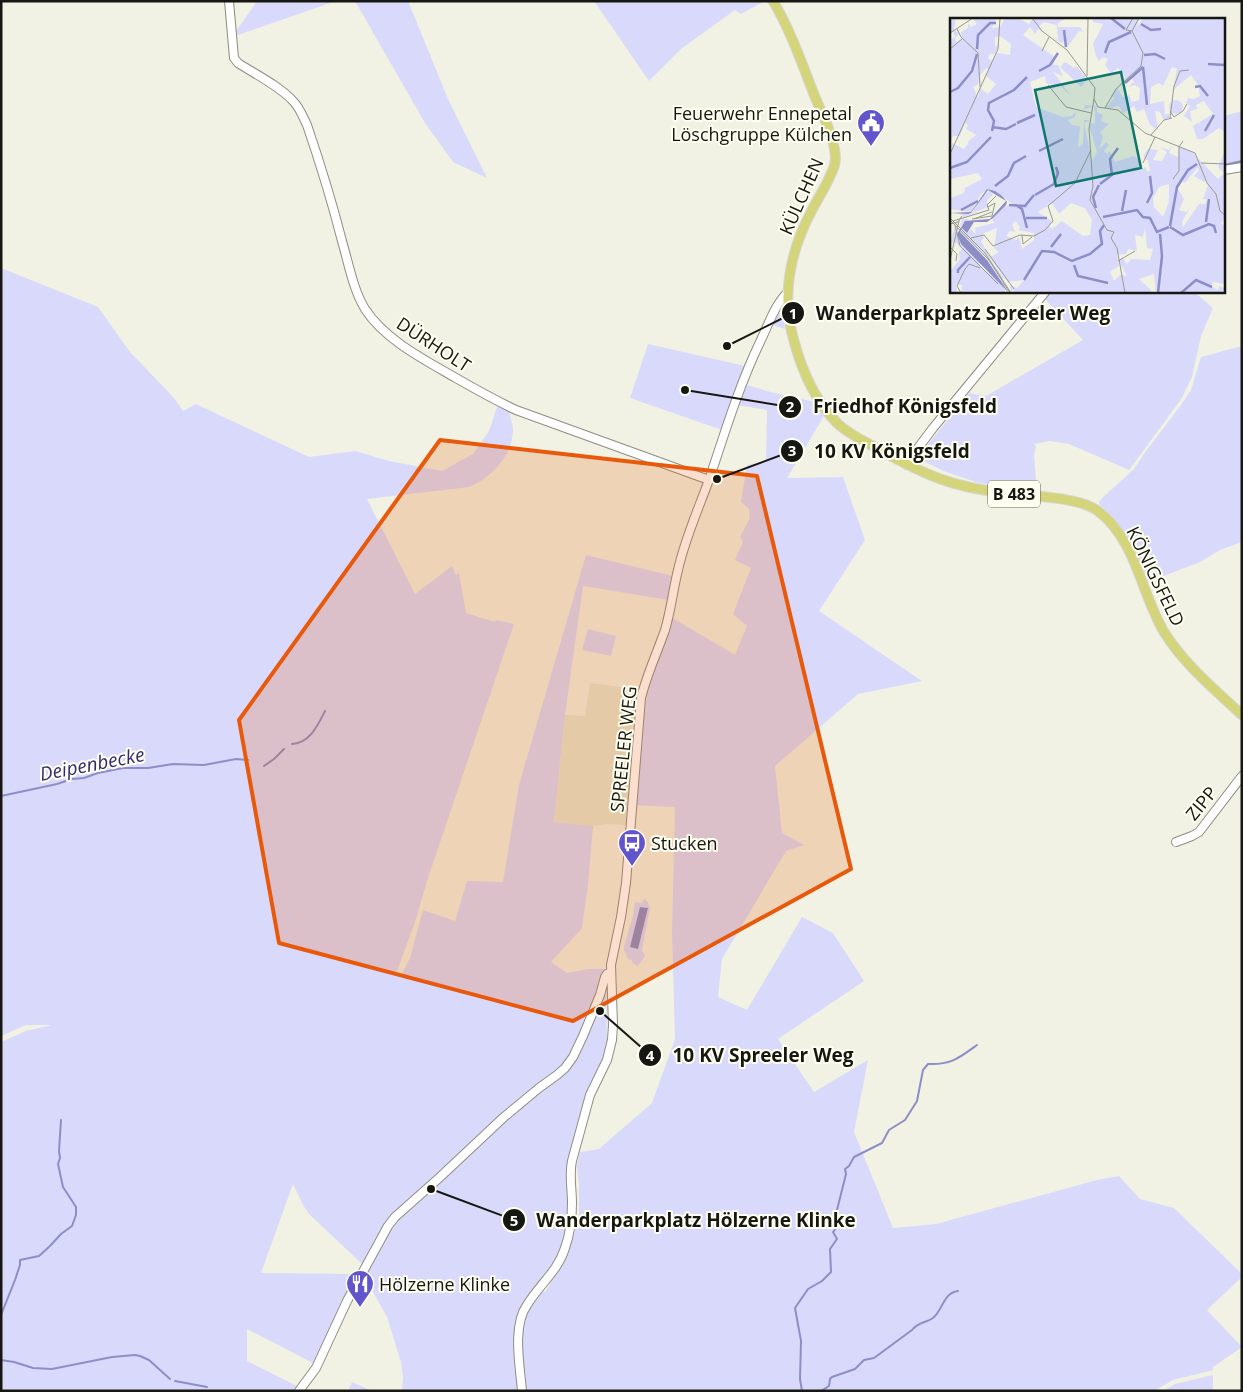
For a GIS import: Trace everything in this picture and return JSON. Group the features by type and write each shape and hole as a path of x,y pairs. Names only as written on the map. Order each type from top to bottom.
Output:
{"main road":[{"name":"KÜLCHEN","path":"773,1 790,33 820,108 833,144 835,161 796,244 787,293"},
{"name":"KÖNIGSFELD","path":"787,293 788,314 804,370 820,401 839,424 851,434 907,465 928,475 964,487 991,492 1074,501 1091,506 1115,529 1132,556 1149,600 1163,629 1178,653 1242,715"}],"street":[{"name":"DÜRHOLT","path":"229,1 234,58 238,63 294,101 307,125 342,240 352,280 366,310 376,323 403,346 425,361 516,410 709,480"},
{"path":"1226,170 1242,167"},
{"path":"907,465 928,434 1045,292"},
{"name":"SPREELER WEG","path":"522,1391 518,1335 520,1322 526,1305 556,1268 567,1244 572,1213 570,1173 572,1161 591,1090 605,1065 611,1046 613,1025 611,965 626,883 641,698 664,631 683,551 748,366 781,299 787,293"},
{"name":"ZIPP","path":"1176,842 1199,832 1242,776"},
{"path":"299,1391 316,1368 347,1301 388,1226 395,1217 504,1116 565,1068 574,1057 600,995 606,974 611,973"}],"highlighted area":[{"path":"440,440 757,476 851,869 573,1021 279,943 239,720"}],"shaded area":[{"path":"257,1 336,1 232,37"},
{"path":"355,1 408,1 448,99 487,178 453,162 425,123"},
{"path":"594,1 765,1 741,14 735,10 681,49 649,81"},
{"path":"1242,111 1242,162 1226,166 1226,115"},
{"path":"1,268 98,307 130,352 174,398 183,411 196,404 309,457 355,451 389,461 442,471 473,454 489,431 497,407 509,410 513,430 509,448 505,457 493,472 485,478 469,487 367,499 415,594 452,566 456,575 459,573 466,613 495,622 496,620 514,624 396,974 401,975 410,958 423,910 455,921 467,881 503,882 519,785 586,555 673,576 669,600 583,586 565,715 554,822 593,826 588,885 582,928 551,962 567,973 589,969 606,969 607,1050 570,1161 566,1233 557,1261 536,1289 545,1292 568,1255 579,1217 577,1166 580,1152 599,1149 652,1103 675,1039 672,931 675,807 634,805 647,694 671,617 735,655 747,626 733,614 751,568 735,560 743,542 740,537 750,518 749,509 741,502 747,465 766,461 767,410 737,405 722,430 630,398 648,344 745,366 740,383 815,402 824,416 787,478 843,477 865,540 819,611 922,681 858,694 775,766 782,833 804,845 786,851 722,959 718,997 747,1010 802,917 833,933 864,981 778,1039 814,1092 868,1060 854,1132 893,1228 936,1224 1097,1180 1119,1176 1140,1199 1174,1208 1242,1274 1242,1277 1207,1310 1242,1347 1213,1367 1213,1370 1173,1380 1154,1391 402,1391 401,1362 387,1317 364,1276 362,1264 309,1214 293,1184 261,1273 357,1274 358,1276 315,1364 247,1329 247,1361 299,1387 296,1391 1,1391 1,1042 26,1031 52,1025 26,1025 1,1036"},
{"path":"1051,292 1194,292 1213,308 1201,336 1192,377 1182,398 1129,470 1069,444 1050,441 1034,444 1036,446 1034,456 1037,493 979,483 946,472 917,458 970,392 986,396 1083,340 1045,299"},
{"path":"781,309 785,313 787,322 784,323 785,329 772,325"},
{"path":"1242,346 1242,542 1220,550 1200,562 1148,582 1128,540 1115,521 1099,504 1100,500 1134,469 1181,405 1191,390 1201,357"},
{"path":"588,629 616,636 611,656 582,650"},
{"path":"590,683 637,689 631,730 633,732 626,825 607,824 593,826 554,822 565,715 585,716"},
{"path":"644,899 648,902 650,909 642,950 645,956 637,966 632,960 628,959 624,946 635,902 642,903"},
{"path":"1213,1375 1213,1391 1163,1391 1175,1384"},
{"path":"352,1382 372,1391 348,1391"}],"water":[{"path":"640,907 648,908 638,949 630,947"}],"waterway":[{"path":"1226,165 1242,161"},
{"path":"292,744 309,737 325,711"},
{"path":"264,766 284,749"},
{"name":"Deipenbecke","path":"1,796 123,768 148,768 173,764 204,765 236,759 248,760"},
{"path":"802,1391 800,1379 801,1341 795,1308 808,1289 822,1281 831,1272 830,1249 837,1239 833,1232 837,1227 837,1210 846,1174 845,1169 854,1157 882,1143 889,1130 905,1120 917,1101 923,1070 928,1064 949,1062 977,1045"},
{"path":"1,1315 15,1280 20,1260 39,1256 72,1226 76,1215 76,1207 63,1187 58,1164 60,1158 61,1120"},
{"path":"821,1391 829,1386 832,1377 855,1369 864,1360 874,1358 917,1325 933,1318 946,1298 953,1292 958,1291"},
{"path":"1,1360 33,1368 52,1369 112,1357 135,1355 149,1360 170,1379"},
{"path":"175,1381 207,1387"}],"place":[{"name":"Feuerwehr Ennepetal Löschgruppe Külchen","path":"871,147"},
{"name":"Wanderparkplatz Spreeler Weg","path":"727,346"},
{"name":"Friedhof Königsfeld","path":"685,390"},
{"name":"10 KV Königsfeld","path":"717,479"},
{"name":"Stucken","path":"632,867"},
{"name":"10 KV Spreeler Weg","path":"600,1011"},
{"name":"Wanderparkplatz Hölzerne Klinke","path":"431,1189"},
{"name":"Hölzerne Klinke","path":"360,1308"}]}
